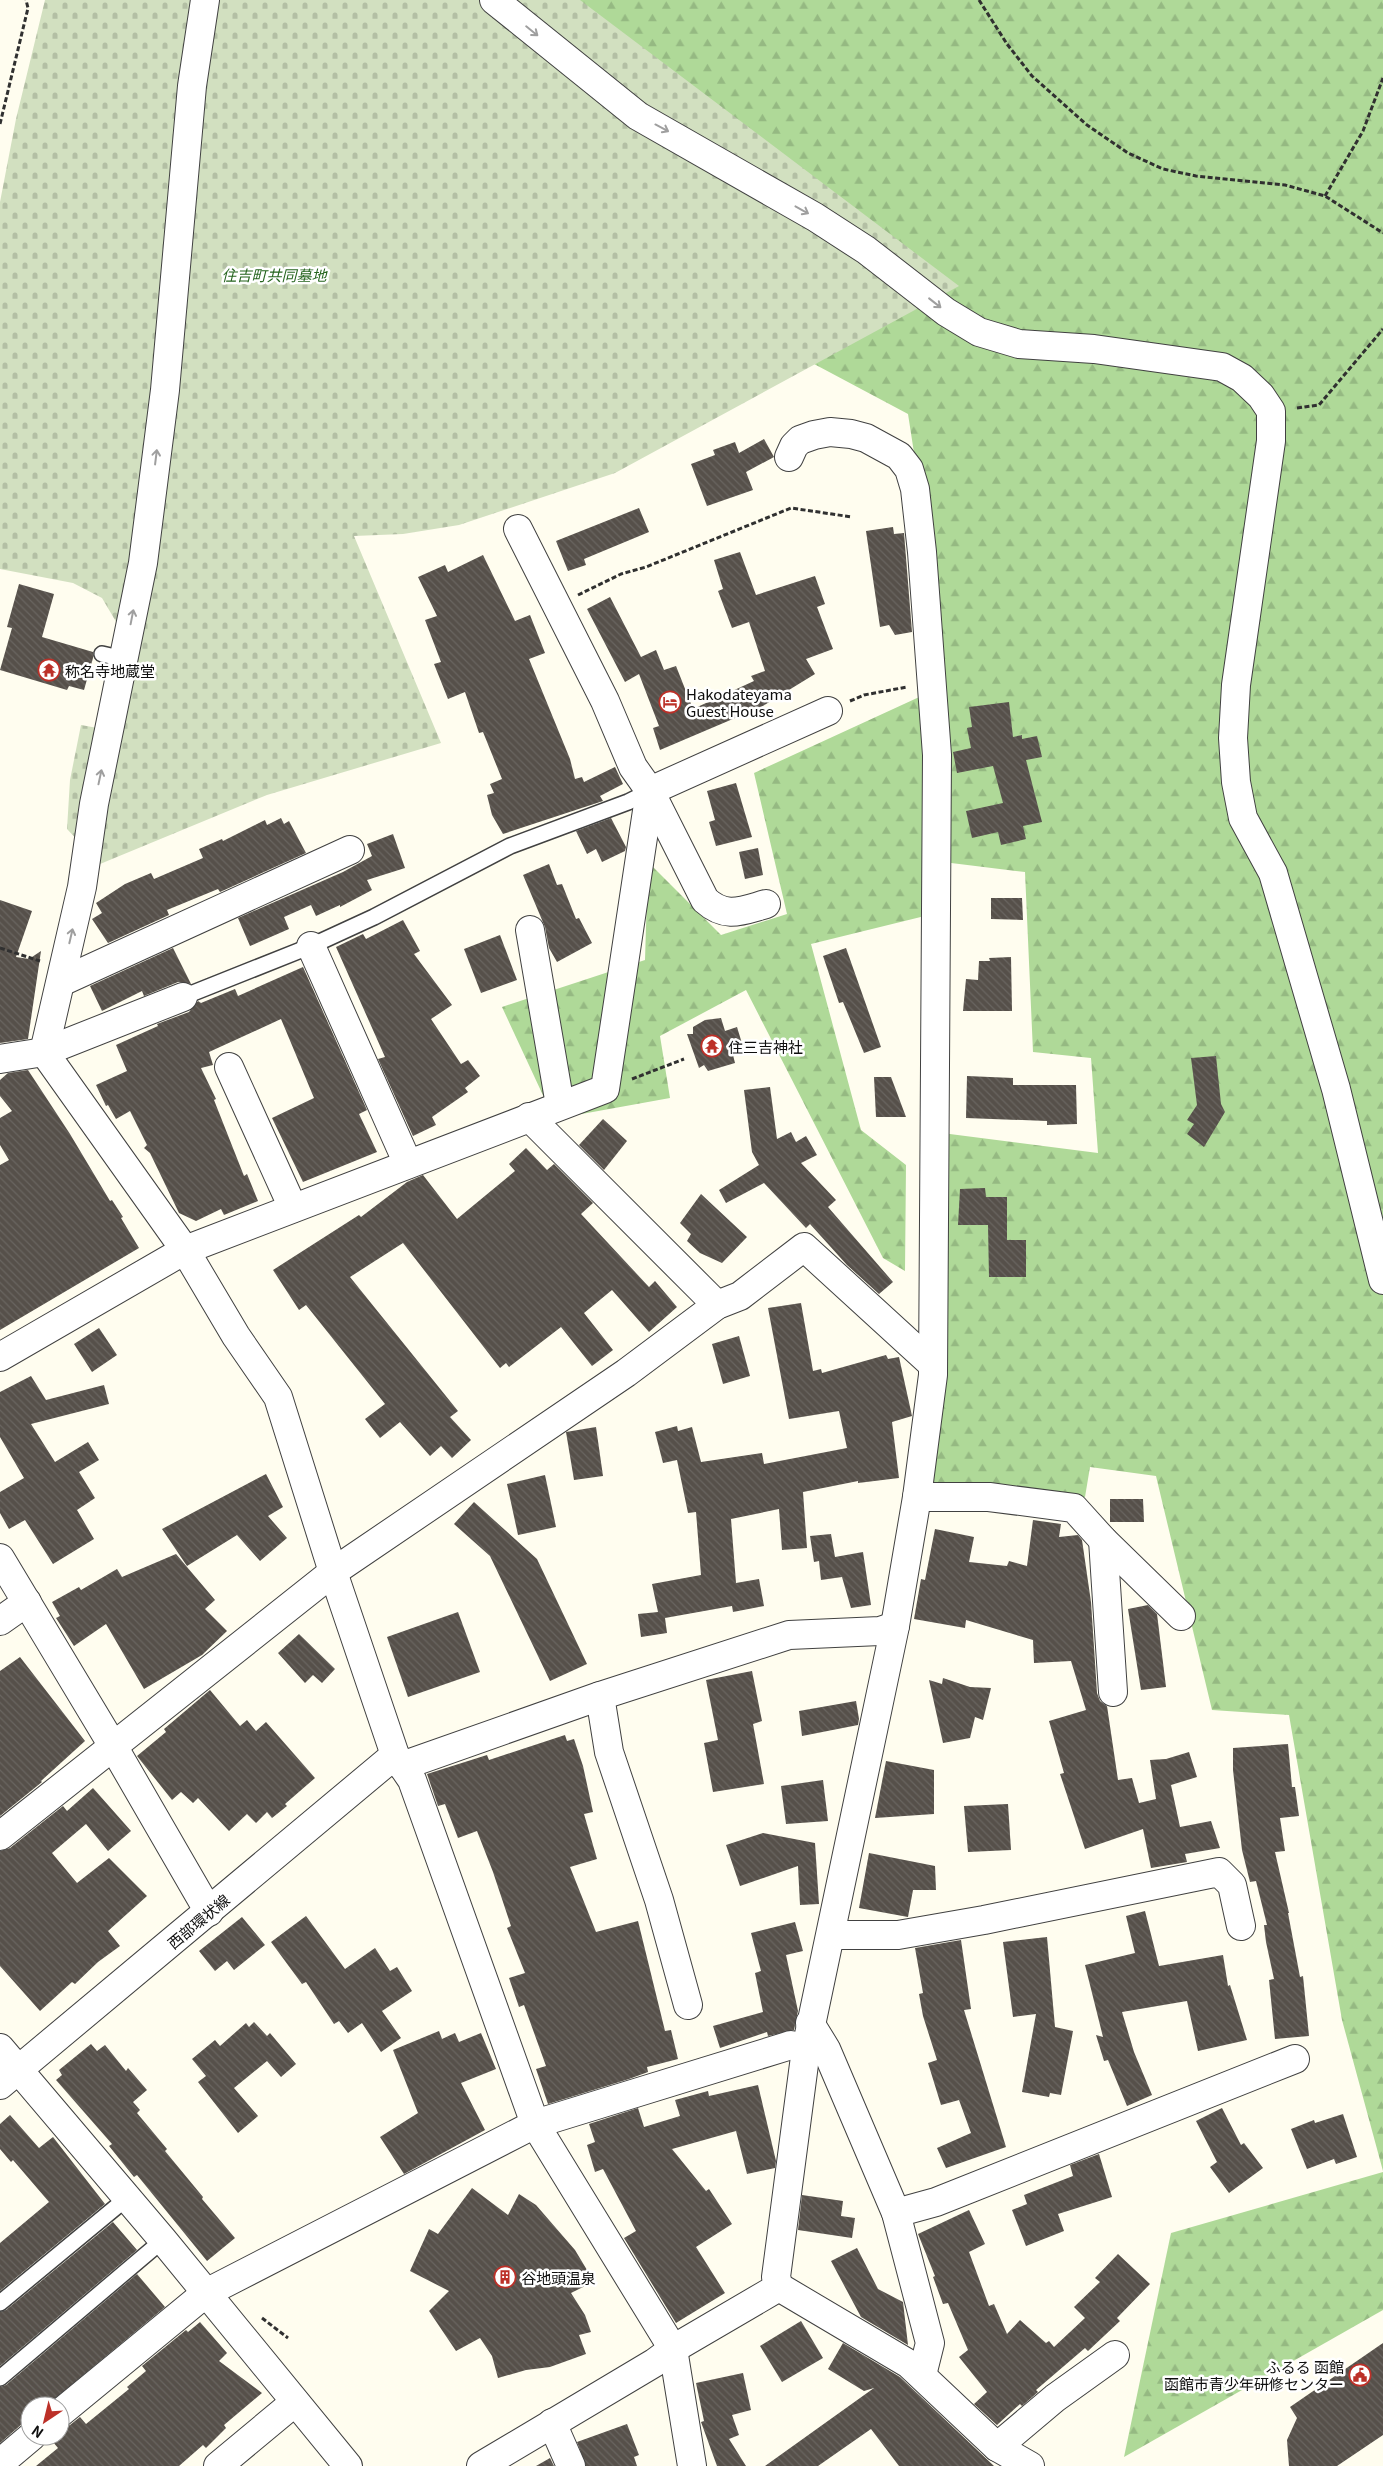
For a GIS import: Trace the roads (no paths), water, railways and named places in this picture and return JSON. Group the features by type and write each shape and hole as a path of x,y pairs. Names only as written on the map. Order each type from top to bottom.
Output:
{"street":[{"path":"205,0 192,86 165,390 142,562 113,657 82,887 44,1052 185,1250 236,1336 278,1396 333,1572 399,1760 412,1780 535,2124 672,2349 692,2466"},
{"path":"494,0 638,116 815,217 866,250 946,312 979,332 1019,344 1094,349 1222,366 1242,378 1261,396 1271,411 1271,441 1236,686 1233,738 1236,782 1243,818 1274,873 1336,1089 1383,1280"},
{"path":"789,457 794,446 800,440 830,432 851,434 866,438 899,456 910,469 915,488 922,552 937,755 933,1365 916,1497 895,1626 808,2036 776,2277 779,2288 909,2364 997,2447 1030,2466"},
{"path":"518,529 605,701 633,767 650,791 705,900 715,909 736,913 766,904"},
{"path":"650,791 828,711"},
{"path":"0,1357 185,1250 605,1089 650,791"},
{"path":"63,975 350,850"},
{"path":"530,930 560,1105"},
{"path":"311,946 408,1164"},
{"path":"0,1059 44,1052 183,997"},
{"path":"229,1067 293,1208"},
{"path":"528,1117 717,1305"},
{"path":"0,1836 333,1572 626,1374 717,1305 740,1296 804,1247 933,1365"},
{"path":"916,1497 989,1497 1074,1508 1103,1540 1181,1616"},
{"path":"1103,1540 1113,1692"},
{"path":"0,1558 113,1746 209,1912"},
{"path":"0,1621 27,1602"},
{"path":"399,1760 789,1635 880,1631 895,1626"},
{"path":"600,1696 608,1752 659,1900 688,2005"},
{"name":"西部環状線","path":"9,2077 209,1912 399,1760"},
{"path":"831,1934 898,1935 1219,1872 1232,1885 1241,1926"},
{"path":"70,2405 206,2293 535,2124 791,2045 808,2036"},
{"path":"808,2036 826,2049 896,2213 930,2343 922,2375"},
{"path":"0,2048 9,2077 127,2198 348,2466"},
{"path":"896,2213 936,2202 1294,2059"},
{"path":"481,2466 654,2363 672,2349 779,2288"},
{"path":"997,2447 1055,2398 1115,2355"},
{"path":"218,2466 295,2402"},
{"path":"552,2423 571,2466"},
{"path":"0,2463 20,2446"}],"lane":[{"path":"183,997 311,946 374,917 510,846 628,802 650,791"},
{"path":"0,2303 127,2198"},
{"path":"0,2378 163,2240"}],"place":[{"name":"称名寺地蔵堂","path":"49,670"},
{"name":"Hakodateyama Guest House","path":"670,702"},
{"name":"住三吉神社","path":"712,1046"},
{"name":"谷地頭温泉","path":"505,2277"},
{"name":"ふるる 函館 函館市青少年研修センター","path":"1360,2375"}],"park label":[{"name":"住吉町共同墓地","path":"274,274"}]}
